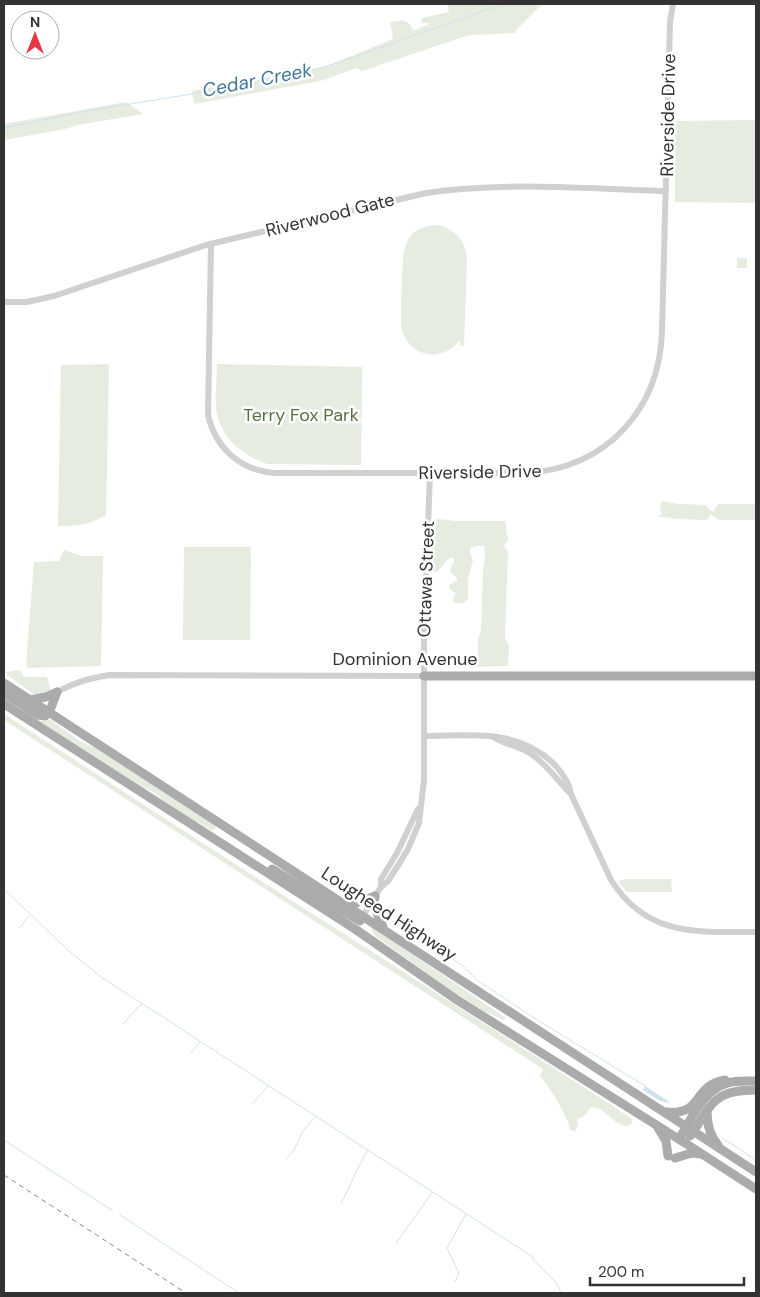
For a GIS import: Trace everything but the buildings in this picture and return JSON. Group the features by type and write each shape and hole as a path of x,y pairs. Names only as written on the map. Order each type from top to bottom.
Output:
{"main road":[{"name":"Dominion Avenue","path":"424,676 756,676"},
{"name":"Lougheed Highway","path":"4,683 344,903 359,922 384,930 756,1172"},
{"path":"30,700 46,698 57,692"},
{"path":"4,693 38,714 45,716 50,713 57,692"},
{"name":"Lougheed Highway","path":"4,704 218,841 359,922 457,1000 756,1189"},
{"path":"344,903 356,904 375,896 374,906 384,930"},
{"path":"663,1112 683,1112 690,1109 702,1091 717,1081 756,1081"},
{"path":"682,1141 705,1098 720,1086 740,1081"},
{"path":"690,1129 716,1099 732,1091 756,1090"},
{"path":"707,1111 708,1128 713,1140 725,1152"},
{"path":"651,1121 664,1136 671,1157 692,1153 702,1154"}],"street":[{"name":"Riverside Drive","path":"211,244 207,408 209,421 215,435 228,453 248,467 269,473 528,473 556,469 592,455 615,438 633,419 650,390 660,358 670,22 673,4"},
{"name":"Riverwood Gate","path":"4,302 32,301 54,296 211,244 400,198 443,190 520,187 666,191"},
{"name":"Ottawa Street","path":"359,922 380,887 382,878 397,853 420,806 424,780 424,626 430,473"},
{"name":"Dominion Avenue","path":"57,692 74,683 110,675 424,676"},
{"path":"424,736 504,737 522,742 537,750 571,794"},
{"path":"494,737 502,742 527,749 541,757 565,778 611,880 619,893 635,909 655,921 686,930 756,932"}],"green space":[{"path":"447,4 542,4 515,33 469,35 362,71 357,68 320,81 194,104 192,91 314,69 332,64 393,39 390,22 407,22 414,31 431,23 421,23 422,18 449,12"},
{"path":"126,102 143,114 4,140 4,124"},
{"path":"756,120 756,203 675,202 675,121"},
{"path":"438,225 450,229 462,241 466,253 464,346 460,345 460,340 443,353 425,354 410,344 404,336 401,325 403,261 406,243 411,236 417,230"},
{"path":"737,258 747,258 747,268 737,268"},
{"path":"109,364 106,515 83,524 58,526 61,365"},
{"name":"Terry Fox Park","path":"217,364 362,367 361,465 267,464 240,450 226,435 218,417 216,407"},
{"path":"661,501 706,505 711,511 714,511 718,504 756,504 756,520 719,520 711,514 707,520 657,516 663,514 660,509"},
{"path":"438,519 505,521 508,540 504,546 508,552 505,639 509,645 508,666 478,667 484,546 470,548 473,560 468,579 468,599 465,602 453,602 456,594 449,588 449,585 457,581 457,578 450,570 454,561 453,557 447,560 438,571 430,573 433,521"},
{"path":"184,547 251,547 250,640 183,640"},
{"path":"64,550 82,556 103,556 101,666 28,668 26,665 34,562 59,561"},
{"path":"20,670 24,677 47,677 51,691 35,695 5,672"},
{"path":"4,696 41,721 51,720 78,740 102,751 217,825 213,831 181,813 150,790 136,786 4,700"},
{"path":"4,714 610,1104 633,1120 631,1125 621,1125 597,1108 591,1107 583,1117 577,1119 578,1125 575,1132 570,1129 558,1101 540,1076 543,1069 4,720"},
{"path":"627,879 671,879 672,892 627,892 618,881"},
{"path":"372,927 506,1018 504,1020 485,1012 452,991 375,936 371,930"}],"water":[{"path":"645,1086 669,1103 660,1101 643,1090"}],"waterway":[{"name":"Cedar Creek","path":"4,128 81,112 204,92 325,67 503,4"},
{"path":"4,889 68,950 101,977 533,1257"},
{"path":"19,928 30,915"},
{"path":"392,921 440,950 464,967 477,980 531,1016 645,1086"},
{"path":"123,1024 141,1004"},
{"path":"191,1053 200,1042"},
{"path":"253,1103 268,1086"},
{"path":"286,1159 294,1150 303,1131 315,1117"},
{"path":"722,1138 756,1160"},
{"path":"4,1140 113,1211"},
{"path":"341,1203 368,1150"},
{"path":"396,1243 432,1193"},
{"path":"455,1282 459,1273 447,1248 466,1214"},
{"path":"120,1215 239,1293"},
{"path":"532,1258 552,1278 561,1293"}],"railway":[{"path":"4,1175 186,1293"}]}
